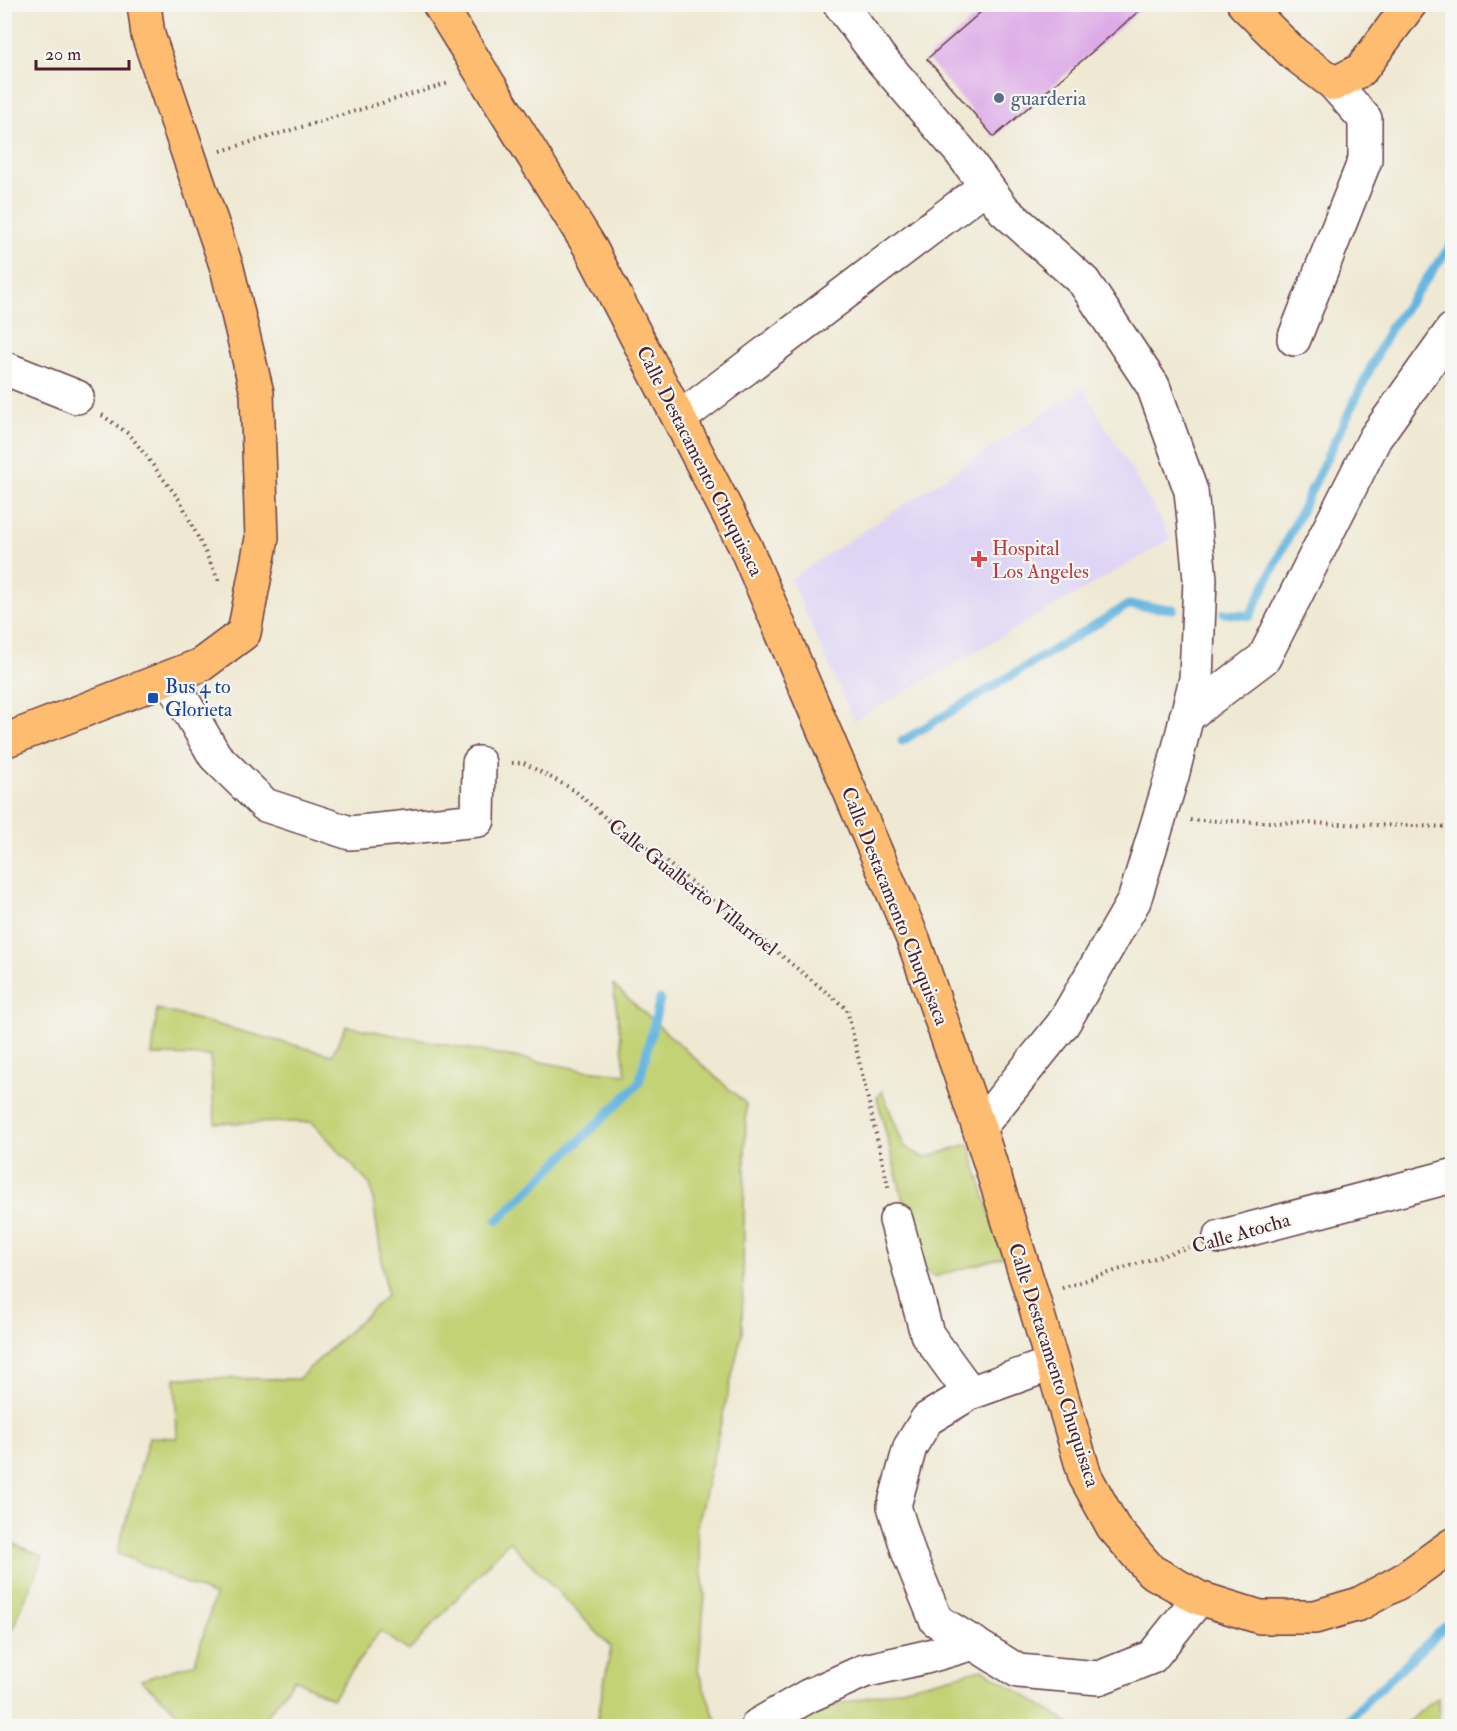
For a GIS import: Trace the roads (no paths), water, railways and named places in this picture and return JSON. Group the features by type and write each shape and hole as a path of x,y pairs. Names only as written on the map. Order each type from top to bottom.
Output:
{"main road":[{"path":"4,741 201,665 244,633 262,538 257,393 227,268 147,35 144,4"},
{"name":"Calle Destacamento Chuquisaca","path":"439,4 590,247 745,546 913,939 979,1128 1033,1298 1085,1476 1113,1527 1151,1571 1199,1598 1260,1617 1315,1617 1359,1604 1403,1580 1452,1545"},
{"path":"1244,4 1293,53 1334,84 1361,70 1410,4"}],"street":[{"path":"840,4 880,58 960,151 1004,210 1084,282 1153,386 1191,491 1200,579 1196,679 1172,776 1134,901 1063,1024 979,1128"},
{"path":"1294,339 1365,160 1365,119 1334,84"},
{"path":"680,418 986,186"},
{"path":"1186,717 1264,658 1375,438 1452,330"},
{"path":"4,368 77,397"},
{"path":"170,678 215,756 265,805 350,833 478,820 479,763"},
{"name":"Calle Atocha","path":"1220,1237 1452,1176"},
{"path":"896,1220 927,1334 970,1393"},
{"path":"1051,1364 970,1393 927,1419 910,1448 894,1506 909,1554 936,1620 1018,1671 1099,1678 1152,1657 1199,1598"},
{"path":"758,1725 808,1696 864,1671 974,1643"}],"waterway":[{"path":"1224,613 1250,616 1389,330 1452,244"},
{"path":"902,741 1128,605 1173,609"},
{"path":"497,1221 639,1083 660,999"},
{"path":"1342,1726 1452,1620"}],"place":[{"name":"guarderia","path":"999,98"},
{"name":"Hospital Los Angeles","path":"979,559"},
{"name":"Bus 4 to Glorieta","path":"153,698"}]}
